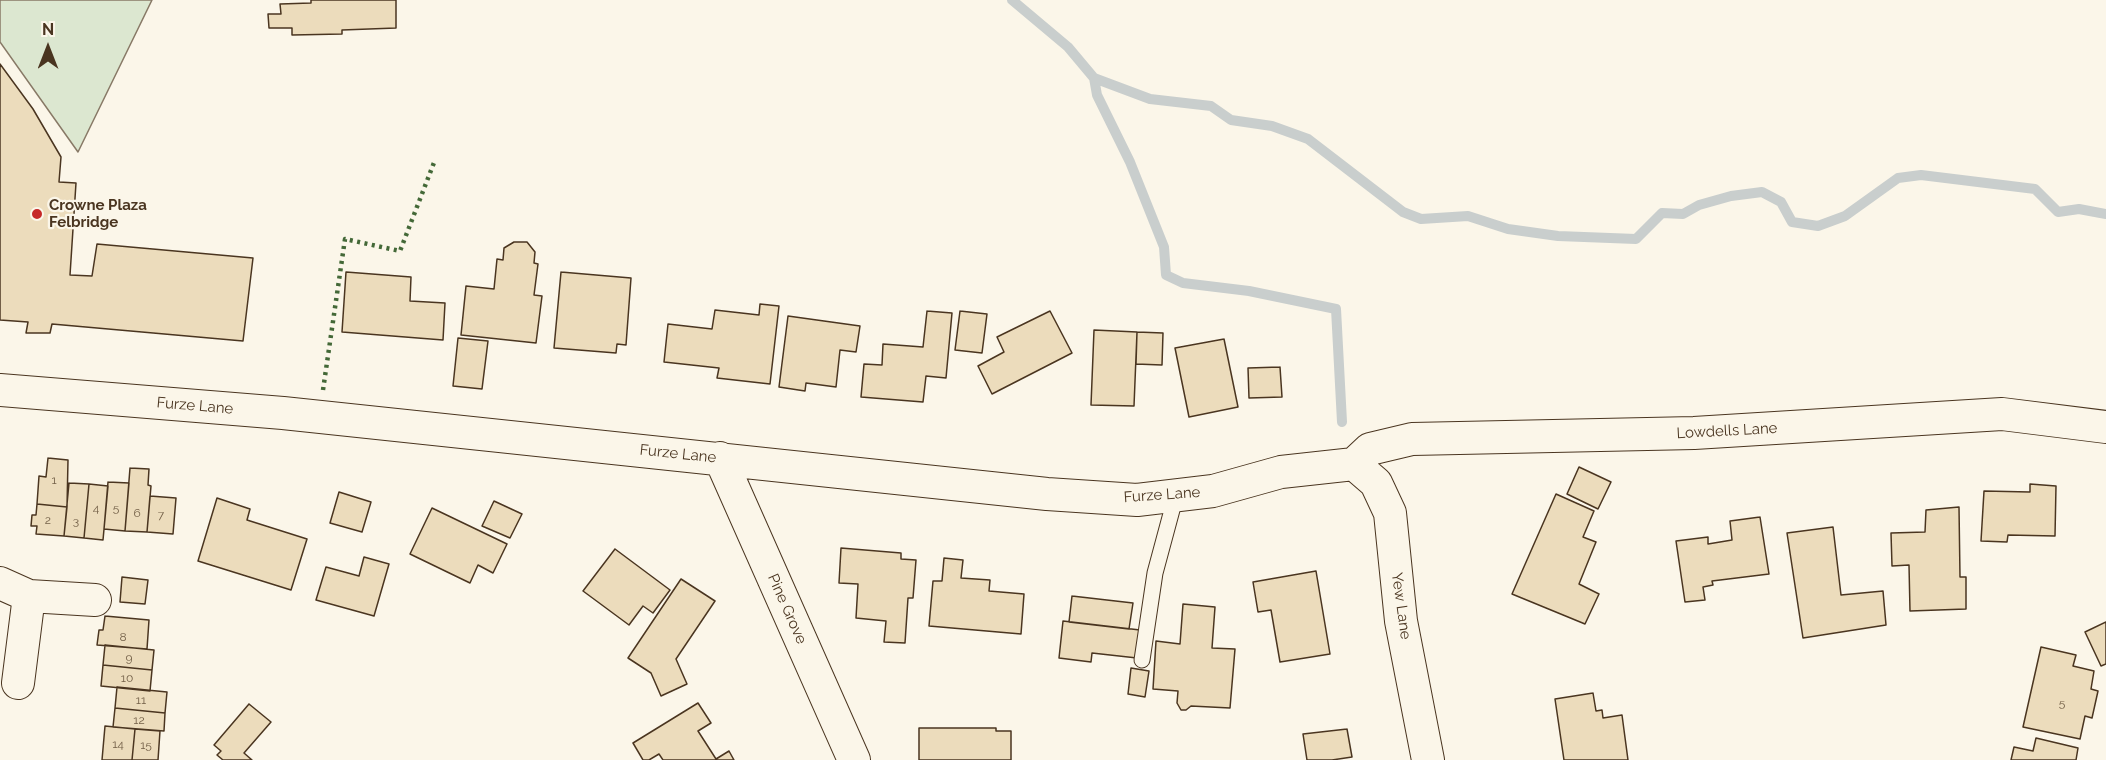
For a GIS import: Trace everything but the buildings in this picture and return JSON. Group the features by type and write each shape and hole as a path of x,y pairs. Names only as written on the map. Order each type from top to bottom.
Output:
{"street":[{"name":"Furze Lane","path":"0,390 294,414 1047,494 1137,500 1212,491 1281,472 1354,464"},
{"name":"Lowdells Lane","path":"1354,464 1370,449 1412,439 1694,433 2002,414 2106,427"},
{"name":"Pine Grove","path":"720,458 854,760"},
{"name":"Yew Lane","path":"1354,464 1376,483 1390,513 1401,621 1428,760"},
{"path":"0,583 29,596 94,600"},
{"path":"18,682 29,596"}],"lane":[{"path":"1142,660 1155,573 1176,495"}],"green space":[{"path":"0,0 152,0 78,152 0,42"}],"waterway":[{"path":"1012,0 1068,47 1094,78 1150,99 1211,106 1231,120 1272,126 1308,139 1403,212 1421,219 1468,216 1508,229 1558,236 1636,239 1662,213 1683,214 1699,205 1731,196 1762,192 1781,202 1792,222 1818,226 1845,216 1898,178 1921,175 2035,189 2058,212 2079,209 2106,214"},
{"path":"1094,78 1097,95 1130,162 1164,247 1166,275 1183,283 1249,291 1336,309 1342,422"}],"hedge":[{"path":"323,390 345,239 400,251 435,160"}],"place":[{"name":"Crowne Plaza Felbridge","path":"37,214"}]}
